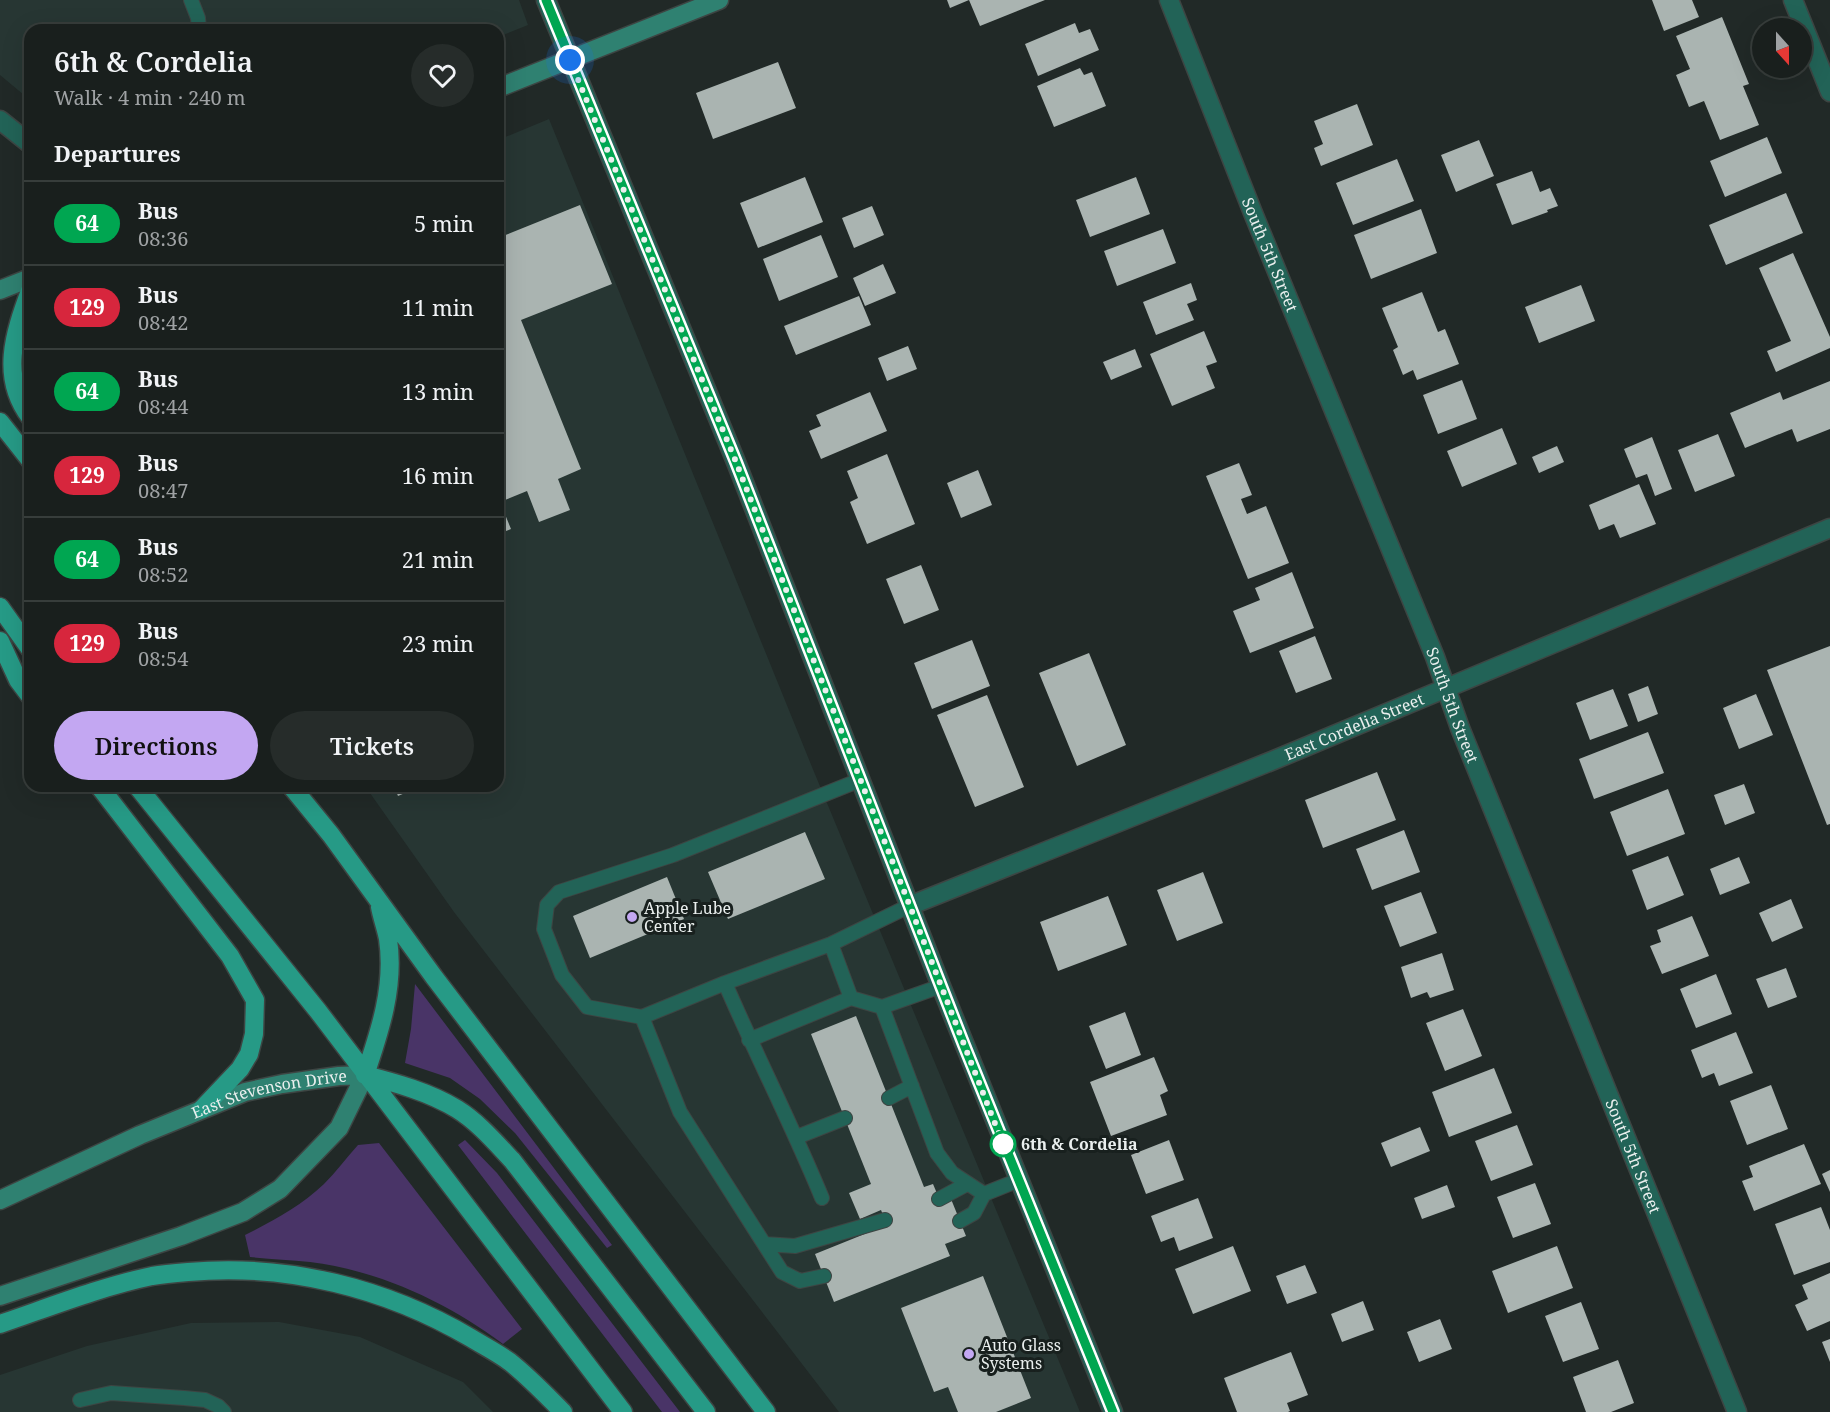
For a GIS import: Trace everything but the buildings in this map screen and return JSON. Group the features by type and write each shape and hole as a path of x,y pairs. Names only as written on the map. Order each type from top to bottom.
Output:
{"main road":[{"path":"504,86 720,0"},
{"path":"0,290 24,280"},
{"path":"24,307 10,362 14,387 24,409"},
{"path":"0,423 24,453"},
{"path":"0,607 24,641"},
{"path":"0,641 24,688"},
{"path":"104,792 230,956 255,1000 254,1034 249,1053 240,1069 202,1109"},
{"path":"142,792 318,1011 623,1412"},
{"path":"296,792 331,835 441,986 766,1412"},
{"path":"365,1075 380,1032 390,979 388,940 377,897"},
{"path":"365,1075 402,1085 434,1098 458,1109 481,1127 512,1160 706,1412"},
{"name":"East Stevenson Drive","path":"0,1200 140,1135 245,1092 282,1084 339,1076 365,1075 339,1128 280,1189 243,1212 181,1236 0,1296"},
{"path":"0,1324 109,1287 154,1275 243,1269 287,1274 331,1282 375,1294 421,1311 509,1361 563,1412"}],"street":[{"path":"546,0 732,452 909,906 1113,1412"},
{"name":"South 5th Street","path":"1169,0 1737,1412"},
{"path":"1793,0 1830,92"},
{"path":"0,120 24,139"},
{"name":"East Cordelia Street","path":"909,906 1253,769 1830,528"}],"lane":[{"path":"191,0 198,24"},
{"path":"860,780 673,855 559,892 547,905 544,929 562,975 587,1007 642,1017 725,983 831,944 909,906"},
{"path":"831,944 851,998"},
{"path":"725,983 749,1040 797,1137 822,1198"},
{"path":"749,1040 851,998 882,1007 941,986"},
{"path":"882,1007 937,1154 952,1173 984,1194"},
{"path":"642,1017 680,1112 782,1272 800,1281 824,1276"},
{"path":"889,1098 912,1086"},
{"path":"797,1137 845,1118"},
{"path":"960,1221 974,1213 984,1194 1018,1180"},
{"path":"939,1198 967,1184"},
{"path":"764,1244 795,1246 885,1220"},
{"path":"80,1400 111,1393 184,1398 205,1400 218,1406 224,1412"}],"shaded area":[{"path":"0,0 519,0 528,25 504,35 504,24 24,24 24,95 0,75"},
{"path":"549,119 812,767 1080,1412 839,1412 454,912 369,792 504,792 504,138"},
{"path":"415,984 612,1245 607,1248 515,1133 480,1099 450,1078 405,1063"},
{"path":"465,1140 497,1173 680,1412 662,1412 458,1145"},
{"path":"379,1143 522,1329 503,1344 436,1302 387,1281 336,1266 250,1257 245,1235 286,1212 315,1192 358,1145"},
{"path":"279,1322 360,1337 463,1382 493,1412 0,1412 0,1375 87,1346 191,1323"}],"bus line":[{"name":"64","path":"546,0 736,462 964,1045 1113,1412"}],"place":[{"name":"Apple Lube Center","path":"632,917"},
{"name":"6th & Cordelia","path":"1003,1144"},
{"name":"Auto Glass Systems","path":"969,1354"}],"route":[{"path":"570,60 736,462 1003,1144"}]}
